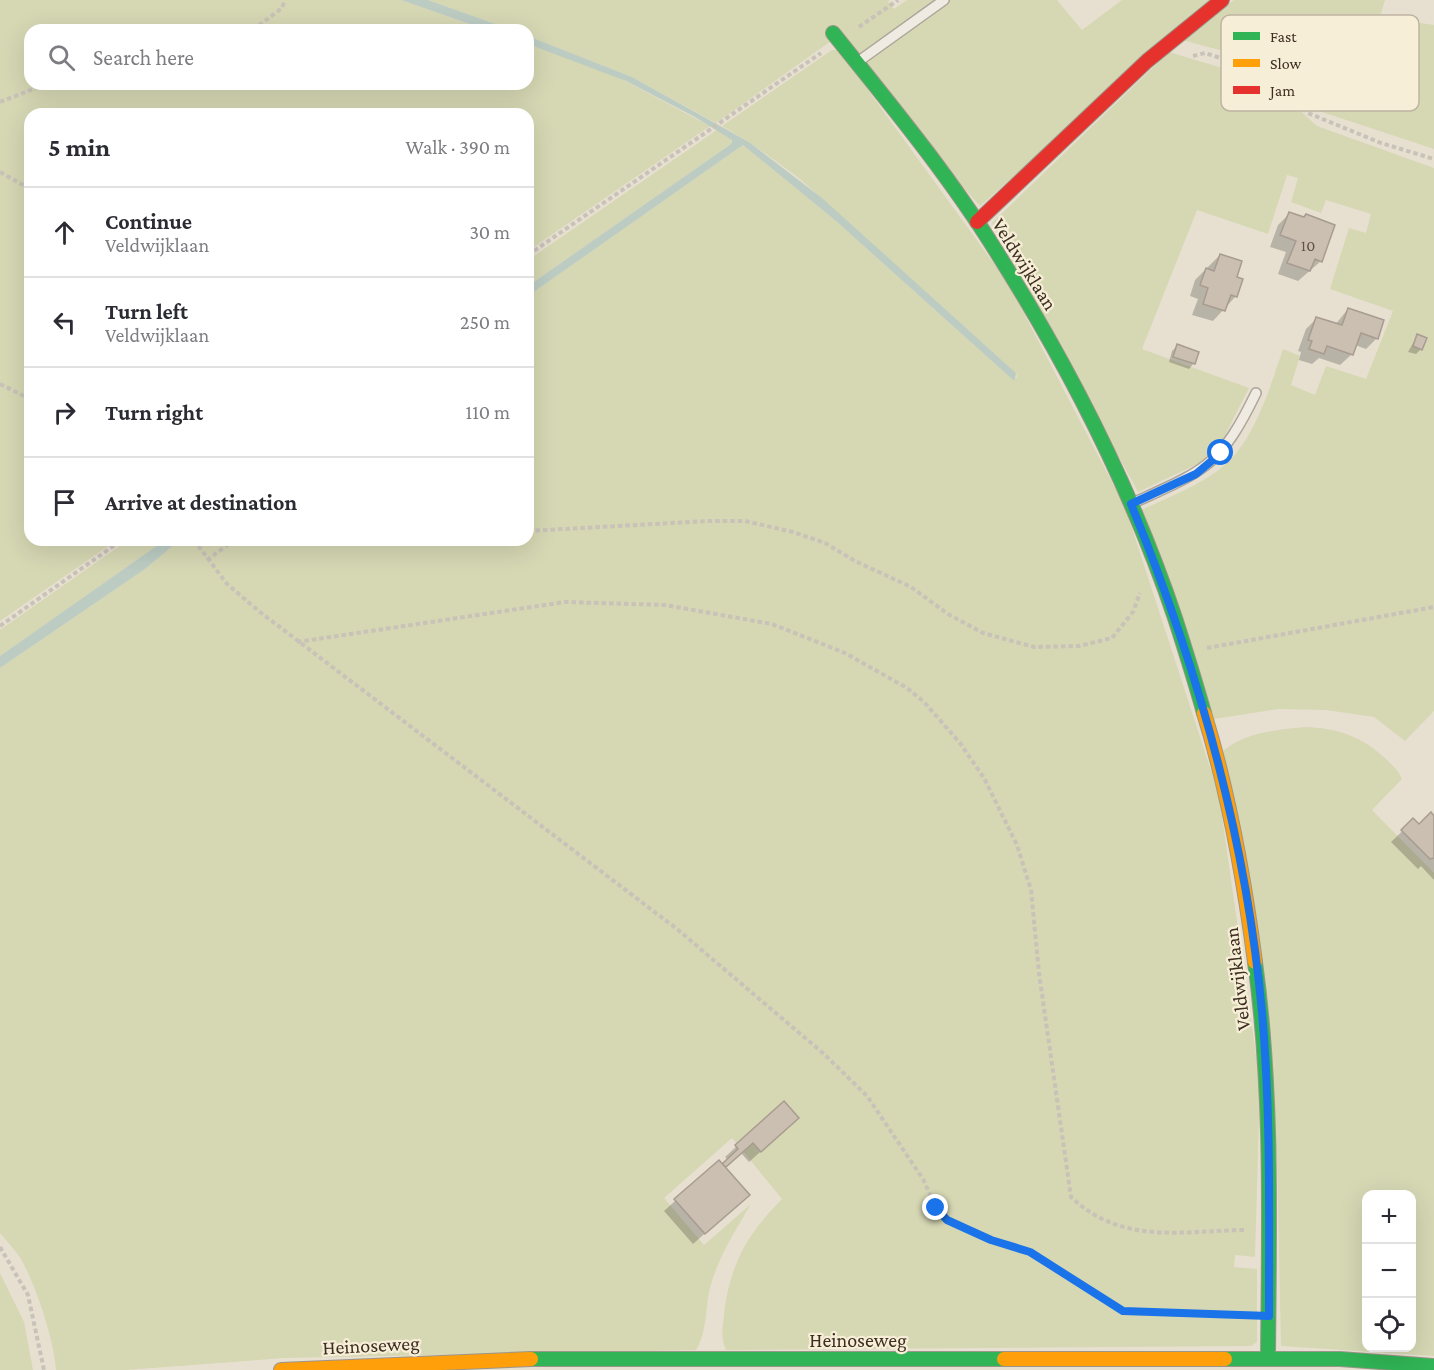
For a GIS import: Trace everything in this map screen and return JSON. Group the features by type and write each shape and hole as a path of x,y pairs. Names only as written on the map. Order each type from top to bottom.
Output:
{"street":[{"path":"976,222 1147,61 1222,0"},
{"name":"Veldwijklaan","path":"836,36 907,120 976,222 1049,338 1092,419 1131,504 1187,652 1226,793 1251,927 1267,1083 1269,1358"},
{"name":"Heinoseweg","path":"281,1370 496,1359 1269,1358 1340,1359 1434,1366"}],"lane":[{"path":"858,62 944,0"},
{"path":"1131,504 1196,474 1211,463 1232,439 1256,393"}],"path":[{"path":"261,24 282,8 285,0"},
{"path":"534,251 728,118 836,36 898,0"},
{"path":"1187,57 1205,53 1221,58"},
{"path":"0,102 31,90"},
{"path":"1306,111 1381,143 1434,159"},
{"path":"0,172 24,186"},
{"path":"0,384 24,396"},
{"path":"534,531 707,521 745,521 784,530 825,543 855,561 911,587 948,614 983,633 1034,647 1079,646 1112,638 1133,612 1141,589"},
{"path":"0,626 113,546"},
{"path":"198,546 227,584 297,642 677,929 824,1054 867,1096 923,1179 936,1208 947,1220 991,1240 1030,1252 1123,1311 1269,1316"},
{"path":"207,560 226,546"},
{"path":"297,642 565,602 665,605 772,624 846,653 907,688 924,702 960,743 984,778 1020,855 1031,890 1039,973 1071,1197 1087,1212 1107,1223 1129,1230 1269,1230"},
{"path":"1187,652 1434,607"},
{"path":"0,1247 28,1295 44,1370"}],"green space":[{"path":"0,0 401,0 470,24 24,24 24,90 534,90 534,46 608,72 710,126 534,247 534,108 24,108 24,546 108,546 0,621"},
{"path":"428,0 890,0 888,2 894,9 907,0 1057,0 1082,30 1122,0 1213,0 980,206 831,41 716,123 632,77 534,38 534,24 495,24"},
{"path":"1234,0 1385,0 1381,15 1221,15 1221,50 1182,40"},
{"path":"1419,23 1434,25 1434,149 1319,111 1419,111"},
{"path":"832,50 839,50 1008,283 1125,507 1219,795 1260,1083 1255,1257 1235,1255 1234,1267 1257,1269 1257,1342 1251,1346 726,1350 722,1336 724,1313 736,1264 750,1237 782,1199 732,1138 664,1198 704,1245 751,1204 716,1269 709,1292 704,1329 696,1350 285,1358 126,1370 56,1370 48,1328 33,1283 21,1259 0,1233 0,668 145,569 173,546 534,546 534,292 743,145 836,221 1013,380 1017,377 1016,373 799,178 749,142 722,126"},
{"path":"1169,52 1221,68 1221,111 1301,111 1317,126 1434,168 1434,711 1405,741 1374,717 1326,710 1278,709 1214,719 1141,510 1207,478 1237,453 1261,410 1283,349 1300,356 1291,385 1315,395 1326,366 1366,379 1393,311 1330,289 1349,228 1366,233 1371,214 1326,200 1321,213 1291,202 1298,178 1287,175 1268,234 1197,210 1142,349 1249,388 1220,445 1208,459 1138,492 992,223"},
{"path":"717,130 731,139 731,144 534,282 534,256"},
{"path":"119,546 156,546 0,656 0,630"},
{"path":"1304,727 1328,729 1359,739 1378,752 1394,767 1402,779 1372,810 1434,873 1434,1356 1373,1352 1416,1352 1416,1190 1362,1190 1362,1351 1281,1346 1277,1156 1223,751 1241,740 1272,731"},
{"path":"0,1273 24,1322 33,1370 0,1370"}],"shaded area":[{"path":"401,0 428,0 495,24 470,24"},
{"path":"534,38 632,77 749,142 822,198 1016,373 1015,379 1013,380 836,221 743,145 534,292 534,282 731,144 732,140 695,117 626,81 534,46"},
{"path":"156,546 173,546 145,569 0,668 0,656"}],"building":[{"path":"1289,212 1304,217 1306,214 1335,225 1322,262 1315,259 1310,271 1287,263 1296,241 1280,235"},
{"path":"1220,254 1242,261 1237,277 1243,279 1237,297 1231,295 1225,311 1203,304 1208,288 1200,285 1206,268 1214,271"},
{"path":"1348,308 1384,320 1378,339 1361,333 1353,355 1327,346 1324,354 1309,349 1312,341 1308,340 1316,317 1342,325"},
{"path":"1417,334 1427,338 1422,350 1413,346"},
{"path":"1177,344 1199,352 1195,364 1173,357"},
{"path":"1431,812 1434,816 1434,858 1430,859 1401,830 1413,818 1419,824"},
{"path":"784,1101 799,1118 761,1152 753,1143 726,1167 722,1164 738,1149 735,1145"},
{"path":"719,1160 750,1195 705,1234 674,1199"}],"traffic: fast":[{"path":"833,33 918,140 978,222 1023,294 1073,383 1118,476 1158,570 1204,713"},
{"path":"1255,962 1261,1011 1267,1110 1268,1358"},
{"path":"531,1359 1004,1359"},
{"path":"1225,1359 1340,1359 1434,1366"}],"traffic: slow":[{"path":"1204,713 1235,836 1255,962"},
{"path":"281,1370 531,1359"},
{"path":"1004,1359 1225,1359"}],"traffic: jam":[{"path":"977,222 1147,61 1222,0"}],"route":[{"path":"936,1208 947,1220 991,1240 1030,1252 1123,1311 1269,1316 1270,1156 1267,1083 1262,1010 1241,864 1208,721 1187,652 1131,504 1196,474 1221,453"}]}
